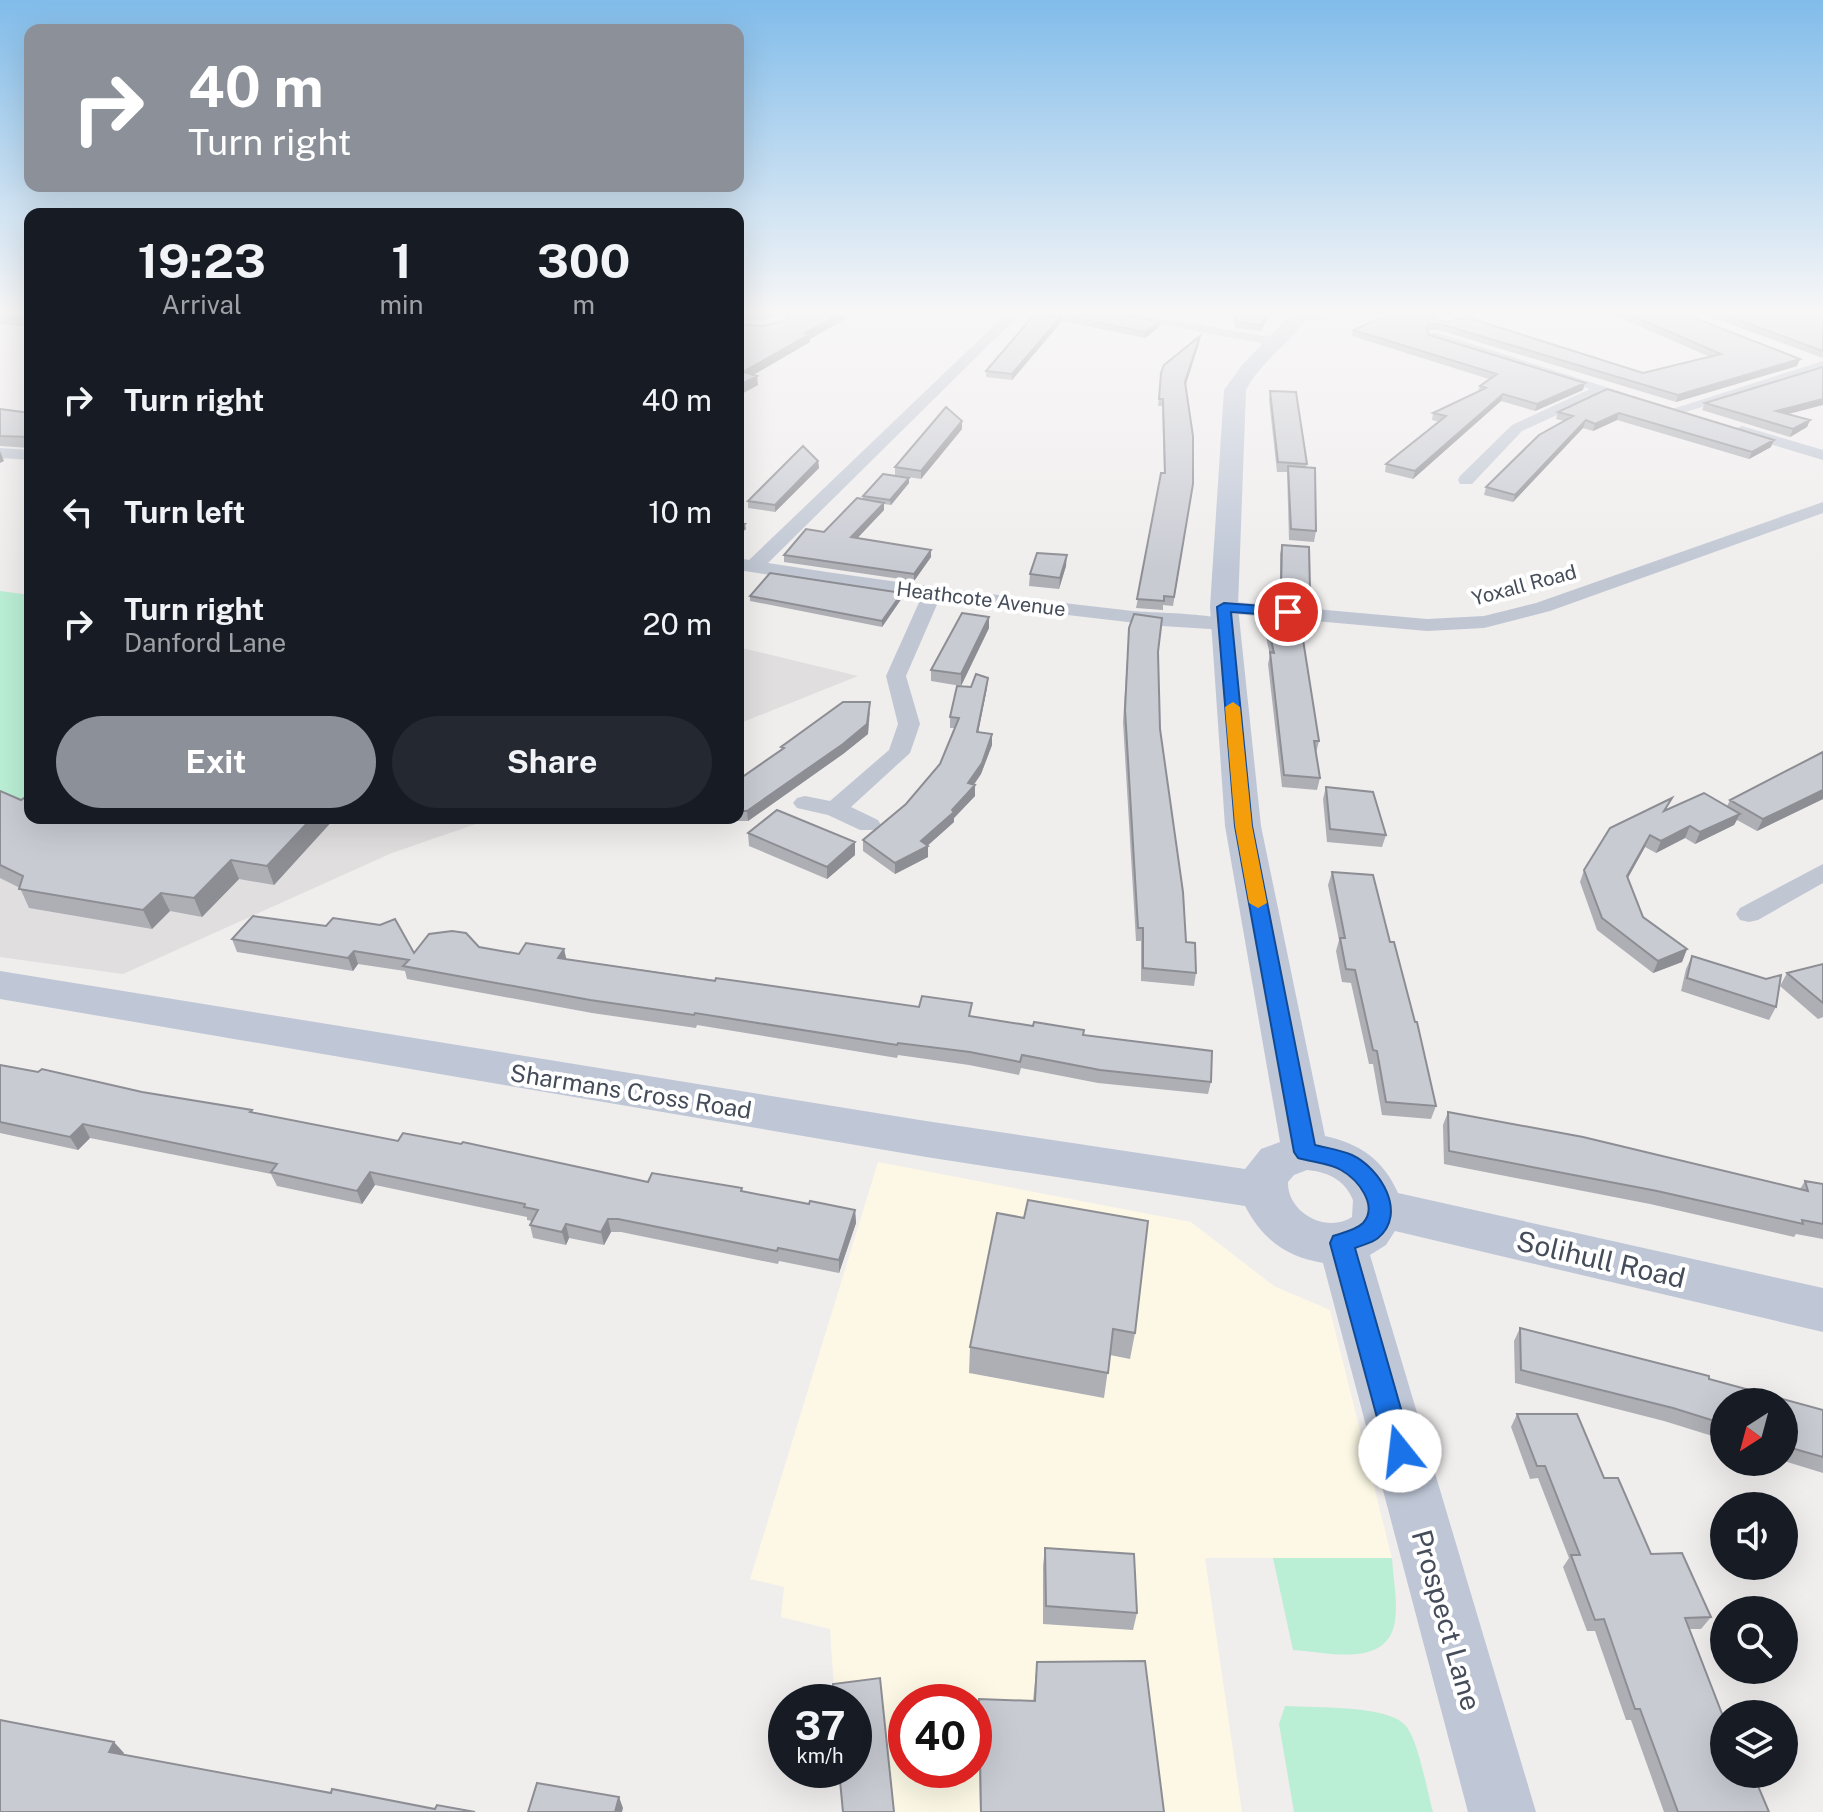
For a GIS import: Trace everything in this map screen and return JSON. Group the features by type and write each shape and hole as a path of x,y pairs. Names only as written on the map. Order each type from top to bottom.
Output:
{"street":[{"path":"746,566 923,400"},
{"path":"1233,400 1225,616 1243,826 1305,1152"},
{"path":"1466,480 1517,428 1580,400"},
{"path":"1637,400 1704,420"},
{"path":"1674,411 1711,400"},
{"path":"1734,429 1823,455"},
{"path":"0,453 24,455"},
{"name":"Yoxall Road","path":"1225,616 1427,625 1484,622 1543,607 1823,507"},
{"name":"Heathcote Avenue","path":"746,566 932,594 1225,616"},
{"path":"835,809 899,753 909,724 896,676 932,594"},
{"path":"805,803 835,809 869,825"},
{"path":"1749,914 1823,872"},
{"name":"Sharmans Cross Road","path":"0,985 910,1137 1262,1190"},
{"path":"1305,1152 1345,1161 1361,1172 1373,1186 1361,1226 1321,1243 1289,1230 1274,1217 1262,1190 1265,1175 1274,1163 1288,1155 1305,1152"},
{"name":"Solihull Road","path":"1361,1226 1823,1310"},
{"name":"Prospect Lane","path":"1361,1226 1502,1812"}],"shaded area":[{"path":"744,648 858,676 744,722"},
{"path":"24,819 24,824 476,824 392,853 123,974 0,957 0,824"},
{"path":"878,1162 1191,1222 1274,1286 1330,1310 1392,1558 1205,1558 1242,1812 843,1812 849,1788 872,1788 872,1684 834,1684 830,1629 781,1617 784,1587 750,1579"}],"green space":[{"path":"0,591 24,594 24,808 0,805"},
{"path":"1273,1558 1392,1558 1396,1613 1390,1636 1381,1646 1368,1652 1338,1654 1293,1650"},
{"path":"1285,1706 1364,1710 1393,1717 1403,1723 1418,1751 1433,1812 1294,1812 1279,1724"}],"building":[{"path":"1163,400 1188,400 1193,436 1193,484 1174,597 1164,596 1164,601 1137,599 1161,473 1165,473"},
{"path":"1271,400 1297,400 1307,464 1278,462"},
{"path":"1461,400 1497,400 1415,471 1386,464 1446,416 1433,413"},
{"path":"1522,400 1547,400 1537,404"},
{"path":"1585,400 1642,400 1774,440 1752,452 1619,413 1595,424 1586,420 1515,495 1486,487 1539,435 1573,416 1558,412"},
{"path":"1716,400 1821,400 1776,411 1810,420 1793,429 1705,403"},
{"path":"946,407 962,421 921,471 895,467"},
{"path":"0,409 24,412 24,437 0,436"},
{"path":"803,446 818,461 775,505 748,501"},
{"path":"1288,466 1315,468 1316,531 1291,529"},
{"path":"883,474 909,478 890,500 863,496"},
{"path":"857,498 884,503 851,537 931,550 914,574 784,555 806,529 824,532"},
{"path":"1282,545 1309,547 1310,591 1281,588"},
{"path":"1037,553 1067,555 1060,578 1030,574"},
{"path":"770,573 902,593 882,621 750,596"},
{"path":"962,613 989,617 961,674 931,670"},
{"path":"1134,614 1162,618 1158,652 1160,729 1183,892 1186,942 1195,943 1196,973 1143,968 1143,928 1138,928 1125,710 1129,628"},
{"path":"1268,626 1301,627 1319,741 1314,741 1320,778 1284,775 1270,652 1274,653"},
{"path":"976,674 988,678 977,732 992,734 982,763 968,783 975,785 952,810 954,812 921,841 928,846 895,863 863,840 906,804 940,764 959,718 950,717 957,686 971,687"},
{"path":"843,702 870,702 867,724 843,744 744,811 744,776 784,748 781,747"},
{"path":"1823,752 1823,790 1763,819 1730,800"},
{"path":"1326,787 1373,792 1386,835 1330,829"},
{"path":"0,791 21,800 24,798 24,824 306,824 267,866 231,860 194,898 161,893 143,910 19,889 23,876 0,865"},
{"path":"1704,793 1740,814 1700,832 1690,826 1661,841 1650,835 1627,876 1643,917 1687,949 1658,961 1602,918 1584,870 1610,828 1672,798 1664,811"},
{"path":"777,810 855,842 827,867 748,833"},
{"path":"1332,872 1373,875 1390,942 1394,942 1417,1022 1436,1106 1386,1102 1377,1051 1373,1050 1355,970 1346,969 1340,938 1345,938"},
{"path":"253,916 326,926 333,918 380,925 395,919 414,953 429,934 452,931 466,933 479,947 519,954 526,943 564,949 558,958 715,981 716,978 919,1007 922,996 972,1003 969,1016 1033,1026 1034,1022 1084,1030 1083,1035 1212,1051 1211,1082 1100,1070 1022,1055 1020,1062 970,1052 897,1045 590,1000 403,966 409,960 354,951 348,958 232,939"},
{"path":"1692,956 1766,979 1781,975 1776,1007 1687,978"},
{"path":"1823,964 1823,1003 1787,973"},
{"path":"0,1065 38,1072 42,1069 142,1092 252,1110 250,1112 398,1141 403,1133 463,1142 648,1182 652,1173 855,1210 839,1260 778,1248 777,1251 618,1219 608,1219 601,1232 566,1224 562,1232 530,1225 538,1210 524,1207 525,1204 370,1172 357,1191 271,1172 277,1164 83,1124 70,1137 0,1122"},
{"path":"1448,1112 1583,1137 1808,1191 1805,1181 1823,1184 1823,1224 1802,1220 1803,1224 1657,1191 1449,1151"},
{"path":"1028,1200 1148,1221 1135,1333 1113,1329 1108,1373 970,1347 997,1213 1024,1218"},
{"path":"1520,1328 1709,1376 1709,1379 1742,1388 1710,1388 1710,1420 1521,1370"},
{"path":"1798,1403 1823,1410 1823,1457 1798,1450"},
{"path":"1517,1414 1577,1414 1604,1478 1618,1478 1651,1554 1682,1553 1710,1615 1685,1618 1717,1700 1710,1700 1710,1788 1759,1788 1769,1812 1678,1812 1640,1709 1635,1709 1604,1619 1595,1620 1571,1555 1580,1555 1545,1466 1537,1466"},
{"path":"1045,1548 1134,1554 1137,1613 1046,1606"},
{"path":"1145,1661 1164,1812 981,1812 981,1788 992,1788 992,1699 1035,1701 1037,1662"},
{"path":"880,1678 888,1755 888,1788 891,1788 894,1812 843,1812 841,1788 872,1788 872,1684 833,1684"},
{"path":"0,1720 114,1742 109,1752 331,1793 332,1789 435,1809 437,1805 475,1812 0,1812"},
{"path":"537,1783 619,1797 615,1812 528,1812"}],"slow traffic":[{"path":"1233,707 1243,826 1258,903"}],"route":[{"path":"1288,612 1224,607 1243,826 1305,1152 1325,1154 1345,1161 1361,1172 1373,1186 1380,1208 1376,1223 1369,1232 1354,1241 1342,1243 1400,1451"}]}
